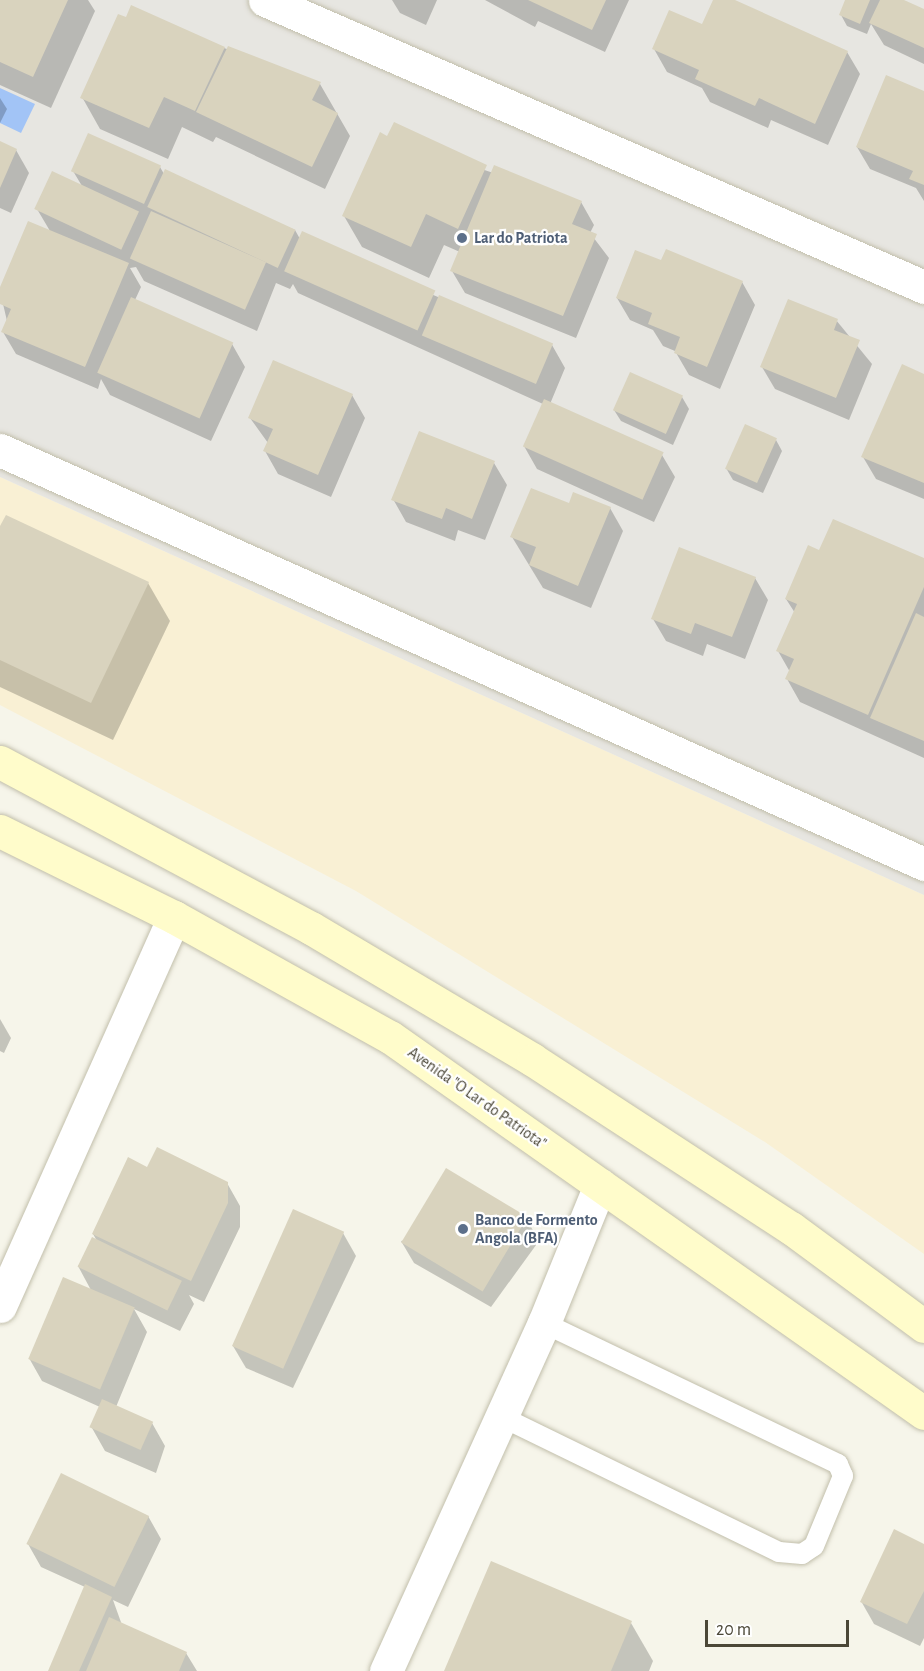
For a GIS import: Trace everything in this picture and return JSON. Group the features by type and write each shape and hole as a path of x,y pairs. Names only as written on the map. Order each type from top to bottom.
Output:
{"main road":[{"path":"0,762 311,928 533,1060 791,1228 924,1326"},
{"name":"Avenida \"O Lar do Patriota\"","path":"0,831 174,917 390,1037 924,1413"}],"street":[{"path":"265,0 924,287"},
{"path":"0,450 924,864"},
{"path":"0,1306 174,917"},
{"path":"386,1671 544,1323 600,1185"}],"lane":[{"path":"502,1417 779,1552 802,1554 814,1546 843,1476 837,1464 544,1323"}],"shaded area":[{"name":"Lar do Patriota","path":"0,0 924,0 924,895 0,477"},
{"path":"0,477 924,895 924,1254 765,1142 356,891 0,705"}],"water":[{"path":"0,88 35,104 21,133 0,123"}],"building":[{"path":"0,0 68,0 33,77 0,62"},
{"path":"528,0 606,0 592,30"},
{"path":"713,0 735,0 848,51 815,124 759,98 755,106 695,79 699,70 652,49 669,10 702,24"},
{"path":"845,0 870,0 860,24 839,15"},
{"path":"880,0 904,0 924,9 924,48 869,23"},
{"path":"131,5 225,47 195,111 164,97 149,128 80,98 118,14 126,17"},
{"path":"228,46 321,82 312,100 338,113 312,167 196,112"},
{"path":"886,75 924,91 924,185 909,179 913,171 856,147"},
{"path":"394,122 487,165 458,229 426,214 411,247 342,216 380,132 387,136"},
{"path":"88,133 161,166 144,204 71,171"},
{"path":"0,141 17,149 0,188"},
{"path":"494,165 582,201 572,224 597,234 563,316 450,271"},
{"path":"165,169 296,230 278,268 147,207"},
{"path":"52,171 139,212 121,250 34,209"},
{"path":"151,211 266,262 245,310 130,259"},
{"path":"28,221 129,263 85,367 1,332 11,309 0,304 0,287"},
{"path":"302,231 435,290 417,331 284,271"},
{"path":"666,249 743,281 707,367 674,353 680,337 648,324 652,313 616,298 635,250 661,260"},
{"path":"439,295 553,343 536,384 422,336"},
{"path":"131,297 233,343 200,418 97,373"},
{"path":"788,299 838,319 834,330 860,340 836,398 760,367"},
{"path":"273,360 353,394 318,475 263,451 273,429 248,418"},
{"path":"902,364 924,374 924,483 861,457"},
{"path":"630,372 683,396 666,434 613,410"},
{"path":"544,399 664,452 643,500 523,447"},
{"path":"745,424 777,438 757,483 725,469"},
{"path":"419,431 495,461 472,519 446,508 442,519 391,500"},
{"path":"531,488 569,503 573,492 611,507 578,586 529,565 536,547 510,537"},
{"path":"6,515 149,582 91,703 0,660 0,526"},
{"path":"833,519 924,558 924,587 868,715 785,679 794,659 776,651 797,604 785,599 808,545 819,550"},
{"path":"679,547 756,577 732,637 695,623 691,634 651,619"},
{"path":"916,613 924,617 924,741 870,718"},
{"path":"157,1147 228,1182 228,1203 191,1281 92,1234 128,1157 147,1167"},
{"name":"Banco de Formento Angola (BFA)","path":"446,1168 527,1217 483,1292 401,1243"},
{"path":"293,1209 344,1232 283,1369 232,1346"},
{"path":"92,1237 182,1281 167,1310 78,1267"},
{"path":"63,1277 135,1307 100,1389 28,1359"},
{"path":"102,1399 153,1422 141,1450 89,1427"},
{"path":"61,1473 149,1516 114,1587 26,1544"},
{"path":"894,1529 924,1544 924,1591 907,1624 860,1602"},
{"path":"491,1561 632,1621 611,1671 444,1671"},
{"path":"85,1584 112,1597 79,1671 48,1671"},
{"path":"109,1617 187,1652 179,1671 86,1671"}],"place":[{"name":"Lar do Patriota","path":"462,238"},
{"name":"Banco de Formento Angola (BFA)","path":"463,1229"}]}
